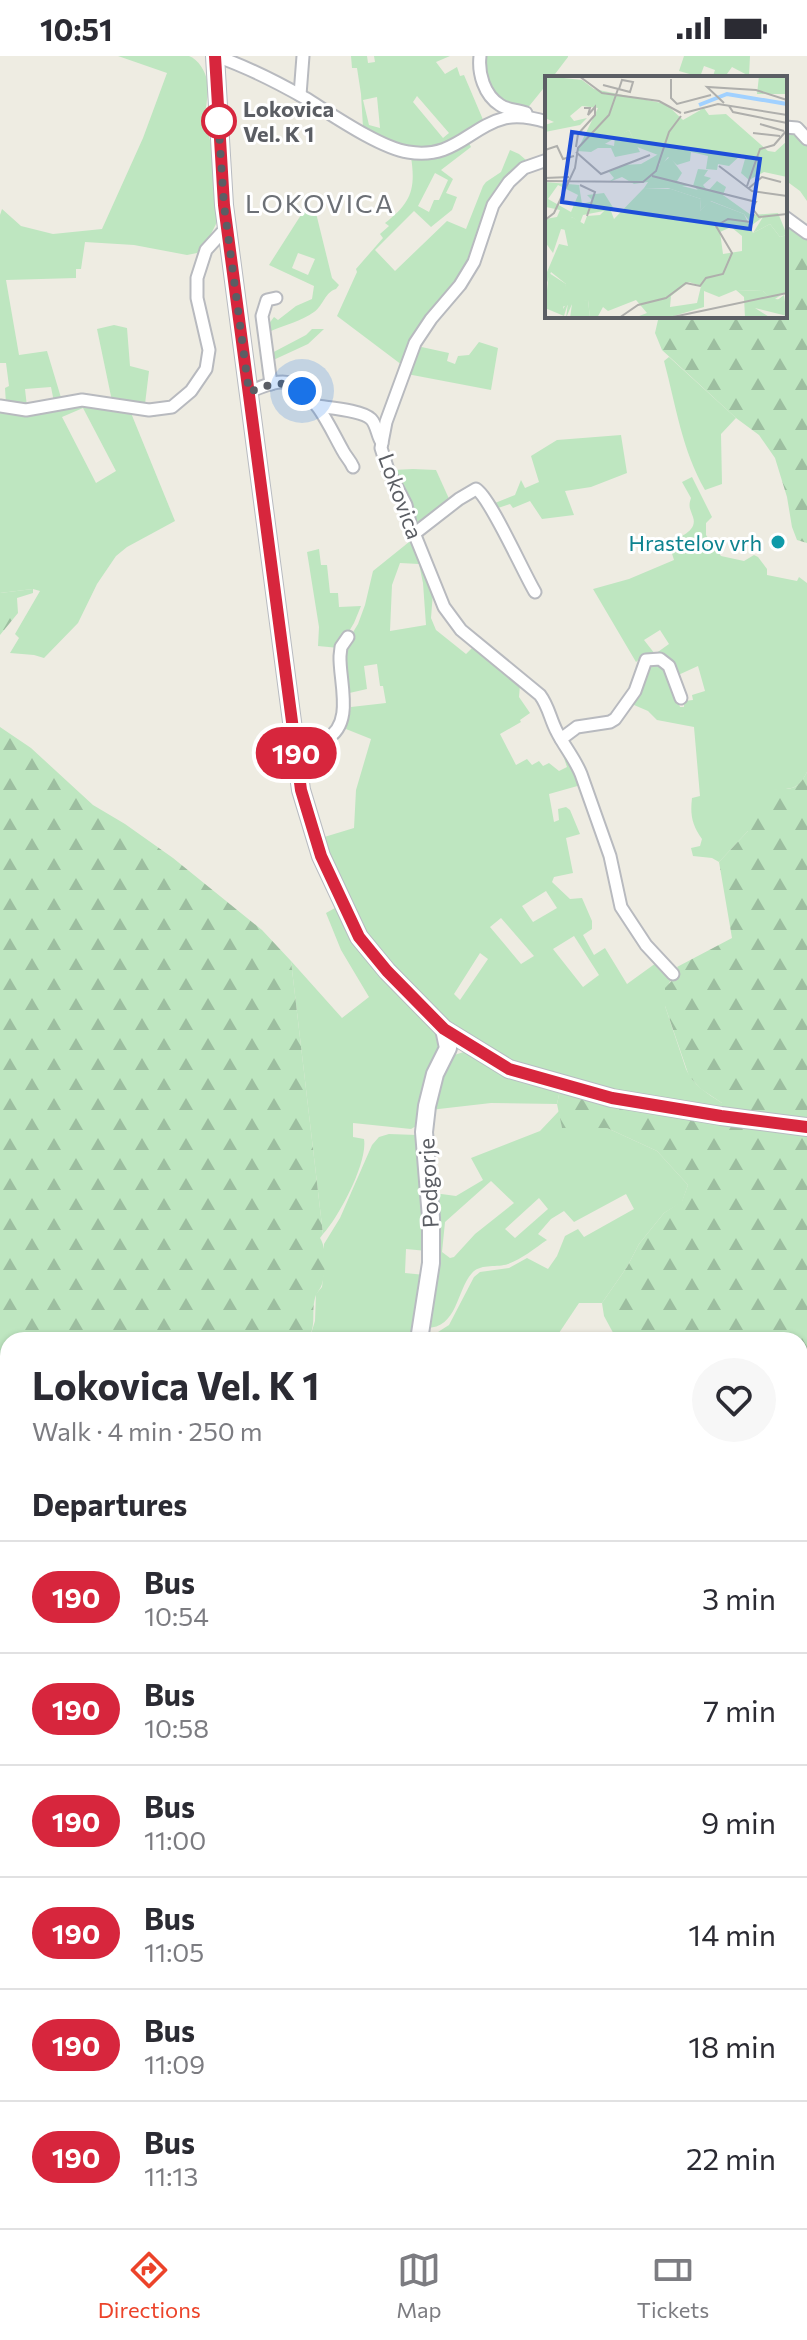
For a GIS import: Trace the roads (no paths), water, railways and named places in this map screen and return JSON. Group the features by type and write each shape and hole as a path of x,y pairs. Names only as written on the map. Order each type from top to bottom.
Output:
{"main road":[{"path":"216,56 227,227 301,790 321,856 359,937 387,971 444,1029 509,1069 612,1098 807,1127"},
{"name":"Podgorje","path":"420,1332 431,1263 431,1218 424,1132 435,1074 448,1048 444,1029"}],"street":[{"path":"216,56 260,73 353,127 407,152 434,152 449,148 508,117 544,121"},
{"path":"300,95 303,56"},
{"path":"480,56 480,75 496,102 544,121"},
{"path":"787,127 797,128 807,139"},
{"name":"Lokovica","path":"545,161 524,168 509,182 493,205 474,262 415,343 386,422 383,458 406,505 439,598 451,619 483,651 540,695 547,704 552,721 581,774 610,856 621,907 646,945 673,974"},
{"path":"787,218 807,233"},
{"path":"0,406 26,410 82,400 149,410 172,407 191,391 206,369 209,350 197,298 197,278 206,250 227,227"},
{"path":"271,384 262,316 267,300 276,298"},
{"path":"249,392 271,384 293,384 328,421 353,467"},
{"path":"317,406 371,418 382,443"},
{"path":"414,534 476,489 492,509 535,592"},
{"path":"293,729 326,739 333,735 343,713 340,656 341,647 348,637"},
{"path":"561,739 577,727 615,719 635,691 646,660 660,659 669,666 681,698"}],"place":[{"name":"Lokovica Vel. K 1","path":"219,121"},
{"name":"Hrastelov vrh","path":"778,542"}],"district":[{"name":"LOKOVICA","path":"320,202"}]}
